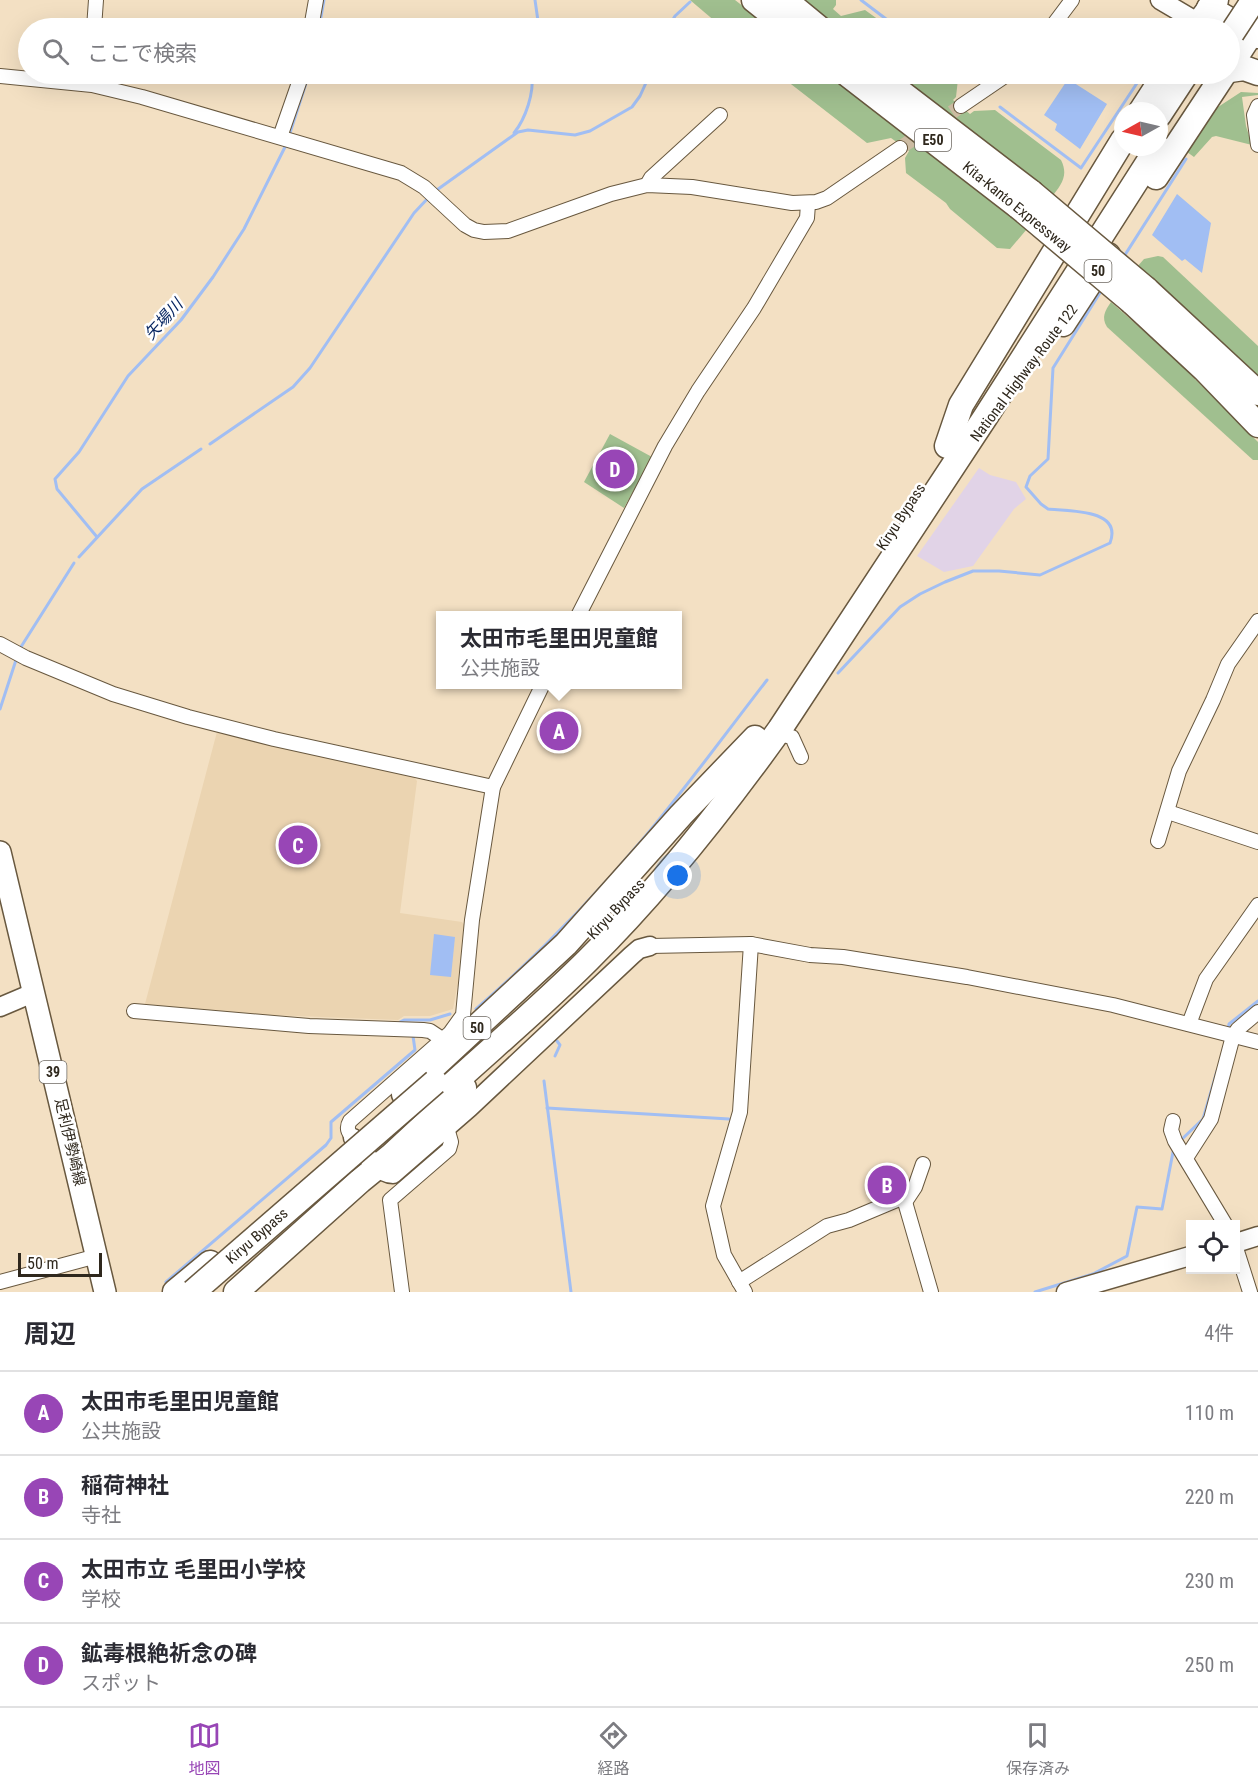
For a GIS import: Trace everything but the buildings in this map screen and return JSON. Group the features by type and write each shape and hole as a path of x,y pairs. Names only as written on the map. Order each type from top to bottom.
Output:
{"highway":[{"path":"754,0 776,18"},
{"path":"785,0 807,18"},
{"path":"1205,17 1235,0"},
{"path":"1253,0 1243,45 1244,68 1258,73"},
{"name":"Kita-Kanto Expressway","path":"861,84 1025,200"},
{"name":"Kita-Kanto Expressway","path":"889,84 1139,296 1258,393"},
{"path":"1147,102 1159,84"},
{"path":"1168,102 1179,84"},
{"name":"Kiryu Bypass","path":"1168,131 1198,84"},
{"name":"National Highway Route 122","path":"953,452 997,413 1060,329 1218,84"},
{"name":"50","path":"953,452 961,405 1114,155"},
{"name":"50","path":"953,452 1134,156"},
{"name":"Kiryu Bypass","path":"214,1292 439,1087 576,953 698,818 953,452 1151,156"},
{"name":"Kita-Kanto Expressway","path":"1139,296 1203,369 1258,425"},
{"name":"Kiryu Bypass","path":"193,1292 588,960 640,906 686,852 780,729 953,452"},
{"name":"50","path":"175,1292 428,1073 566,944 681,815 755,738"},
{"name":"50","path":"236,1292 524,1037 603,962 661,899 698,852 753,767"}],"main road":[{"name":"足利伊勢崎線","path":"0,852 5,902 33,993 105,1292"}],"street":[{"path":"95,18 96,0"},
{"path":"313,18 316,0"},
{"path":"1058,18 1072,0"},
{"path":"1160,0 1205,17"},
{"path":"0,76 18,77"},
{"path":"106,84 142,97 401,173 424,187 465,225 484,232 508,231 611,194 647,185 692,188 808,204 827,198 900,148"},
{"path":"280,137 299,84"},
{"path":"961,106 993,84"},
{"path":"1258,106 1254,115 1258,145"},
{"path":"647,185 651,178 720,115"},
{"path":"580,611 665,446 754,308 807,218 808,204"},
{"path":"1158,841 1179,771 1228,664 1258,621"},
{"path":"0,644 18,654 113,694 188,717 274,739 492,787"},
{"path":"541,689 492,787 472,920 463,1015 442,1039 347,1125 352,1138 378,1167 388,1174 393,1174 447,1128 632,955 639,949 650,946 751,944 1034,989 1113,1005 1258,1042"},
{"path":"780,729 787,736 792,737 801,757"},
{"path":"1167,812 1258,842"},
{"path":"1189,1024 1206,979 1258,905"},
{"path":"751,944 740,1112 713,1206 724,1254 742,1287 827,1226 849,1220 899,1199 905,1202 931,1292"},
{"path":"0,1008 33,993"},
{"path":"134,1011 309,1026 423,1030 430,1031 442,1039"},
{"path":"1180,1150 1211,1119 1228,1035 1258,1012"},
{"path":"1173,1121 1171,1131 1180,1150 1224,1220"},
{"path":"402,1292 390,1200 449,1149 451,1142 447,1128"},
{"path":"905,1202 915,1187 923,1164"},
{"path":"1240,1242 1258,1236"},
{"path":"0,1282 97,1256"},
{"path":"1066,1292 1186,1257"},
{"path":"1240,1261 1250,1292"}],"shaded area":[{"path":"979,468 990,475 1016,482 1026,499 1014,509 973,566 944,572 917,556"},
{"path":"218,728 273,745 414,777 417,781 400,913 462,922 466,927 462,982 457,987 453,1009 430,1016 404,1016 398,1020 170,1011 145,1004"}],"green space":[{"path":"690,0 735,0 758,18 711,18"},
{"path":"802,0 836,0 833,9 841,16 865,10 876,18 825,18"},
{"path":"791,84 841,84 1015,220 1016,218 1027,229 1010,249 997,248 950,209 946,203 906,173 905,158 909,151 891,138 867,143"},
{"path":"908,84 957,84 956,97 953,100 970,114 974,111 995,110 1061,160 1064,171 1063,180 1051,198"},
{"path":"1241,92 1258,93 1258,95 1242,97 1246,126 1252,145 1216,136 1212,137 1194,157 1187,152 1215,109"},
{"path":"1163,257 1258,346 1258,379 1137,267 1144,259"},
{"path":"1111,302 1172,356 1258,442 1258,460 1253,460 1107,327 1104,314"},
{"path":"610,434 652,457 624,508 584,482"}],"water":[{"path":"1065,84 1076,84 1107,104 1080,149 1055,130 1057,124 1044,115"},
{"path":"1177,194 1211,223 1202,273 1185,259 1182,261 1152,235"},
{"path":"434,934 455,937 451,977 430,975"}],"waterway":[{"name":"矢場川","path":"321,18 324,0"},
{"path":"535,0 538,18"},
{"path":"861,0 885,18"},
{"path":"674,18 690,2"},
{"name":"矢場川","path":"289,136 306,84"},
{"path":"514,133 528,105 532,84"},
{"path":"434,192 518,132 528,130 575,135 590,131 632,107 645,84"},
{"path":"1000,107 1081,168 1136,84"},
{"name":"矢場川","path":"97,537 57,489 55,479 79,452 128,376 181,320 213,277 244,229 286,145"},
{"path":"1123,258 1186,159"},
{"path":"210,444 293,387 310,368 414,213 430,196"},
{"path":"838,673 900,607 945,582 973,571 1040,575 1110,543 1112,532 1109,524 1102,518 1092,514 1048,509 1026,487 1030,476 1048,459 1053,368 1103,288"},
{"path":"79,557 142,489 201,449"},
{"name":"矢場川","path":"19,650 74,563"},
{"name":"矢場川","path":"0,709 17,657"},
{"path":"476,1009 542,948 624,862 767,680"},
{"path":"1228,1030 1229,1024 1258,1001"},
{"path":"400,1022 430,1020 450,1014"},
{"path":"166,1282 326,1145 331,1138 331,1122 415,1050 413,1036"},
{"path":"555,1056 560,1045 557,1041"},
{"path":"1181,1140 1203,1119 1217,1071"},
{"path":"544,1081 571,1292"},
{"path":"547,1108 729,1119"},
{"path":"1035,1292 1093,1274 1127,1256 1137,1207 1162,1209 1174,1147"}],"tunnel":[{"path":"900,148 961,106"}],"place":[{"name":"鉱毒根絶祈念の碑","path":"615,469"},
{"name":"太田市毛里田児童館","path":"559,731"},
{"name":"太田市立 毛里田小学校","path":"298,845"},
{"name":"稲荷神社","path":"887,1185"}]}
